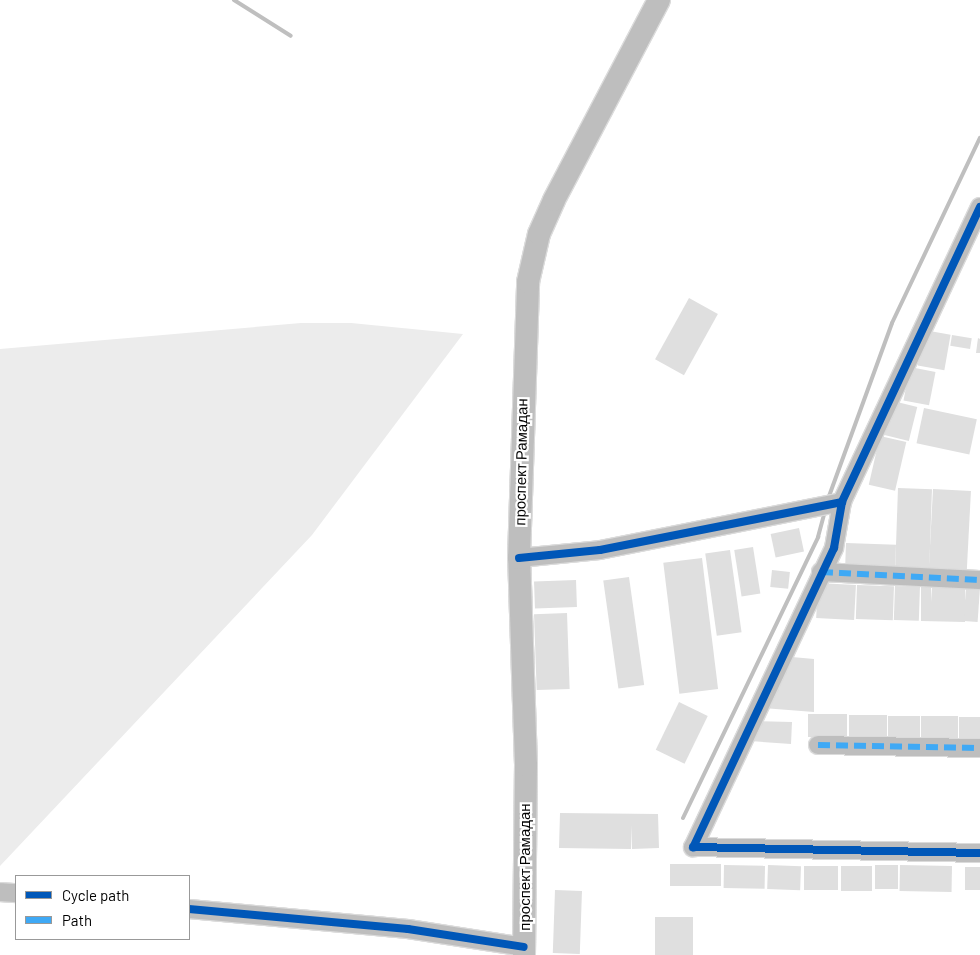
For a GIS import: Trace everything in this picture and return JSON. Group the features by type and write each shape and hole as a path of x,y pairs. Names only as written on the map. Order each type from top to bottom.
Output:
{"main road":[{"name":"проспект Рамадан","path":"524,951 526,765 519,558 525,330 532,259 565,178 659,0"}],"street":[{"path":"980,207 837,503 834,548 821,572 693,847 980,853"},
{"path":"519,558 600,550 837,503"},
{"path":"821,572 980,580"},
{"path":"818,745 980,748"},
{"path":"0,892 15,893"},
{"path":"190,909 408,929 524,951"}],"shaded area":[{"path":"301,323 351,323 463,334 312,535 0,866 0,349"}],"building":[{"path":"689,298 718,314 684,375 655,359"},
{"path":"924,330 951,335 944,370 918,365"},
{"path":"952,335 972,338 970,349 950,346"},
{"path":"978,338 980,339 980,353 976,353"},
{"path":"910,367 936,372 929,405 904,400"},
{"path":"893,401 917,407 909,441 885,435"},
{"path":"924,408 977,419 969,454 917,443"},
{"path":"880,436 906,442 895,491 869,485"},
{"path":"898,488 932,489 929,569 895,568"},
{"path":"933,489 971,491 967,570 929,568"},
{"path":"799,528 804,551 776,558 771,534"},
{"path":"846,543 896,545 895,567 845,565"},
{"path":"753,547 760,593 742,596 734,550"},
{"path":"730,550 742,632 717,636 705,553"},
{"path":"702,558 718,689 679,694 663,563"},
{"path":"772,570 790,572 788,589 770,587"},
{"path":"629,577 644,685 618,689 603,581"},
{"path":"576,580 577,607 535,608 534,581"},
{"path":"818,583 856,585 854,620 816,618"},
{"path":"857,585 894,586 893,620 856,619"},
{"path":"895,586 920,587 919,621 894,620"},
{"path":"921,587 931,587 931,602 932,587 965,587 965,622 921,621"},
{"path":"966,587 980,588 978,622 964,621"},
{"path":"567,613 570,689 537,690 534,614"},
{"path":"792,657 814,659 814,712 763,708"},
{"path":"679,702 708,716 685,764 656,750"},
{"path":"808,714 847,714 847,737 808,737"},
{"path":"849,715 887,715 887,737 849,737"},
{"path":"888,716 920,716 920,739 888,739"},
{"path":"921,716 958,716 958,740 921,740"},
{"path":"959,717 980,717 980,740 959,740"},
{"path":"757,721 792,722 791,744 750,741"},
{"path":"560,813 658,814 659,848 632,849 631,825 631,849 559,848"},
{"path":"670,864 721,864 721,886 670,886"},
{"path":"724,865 765,866 765,889 724,888"},
{"path":"768,865 801,866 800,890 767,889"},
{"path":"875,865 898,865 898,889 875,889"},
{"path":"900,865 952,866 952,892 900,891"},
{"path":"804,866 838,866 838,890 804,890"},
{"path":"841,866 872,866 872,891 841,891"},
{"path":"965,867 980,867 980,890 965,890"},
{"path":"555,890 582,891 580,954 553,953"},
{"path":"655,917 693,917 693,955 655,955"}],"waterway":[{"path":"234,0 291,36"},
{"path":"828,499 892,323 980,138"},
{"path":"683,818 818,537 825,511"}],"marked path":[{"path":"821,572 980,580"},
{"path":"818,745 980,748"}],"cycle path":[{"path":"980,207 842,502 834,548 693,847 980,853"},
{"path":"519,558 600,550 842,502"},
{"path":"190,909 408,929 524,947"}]}
